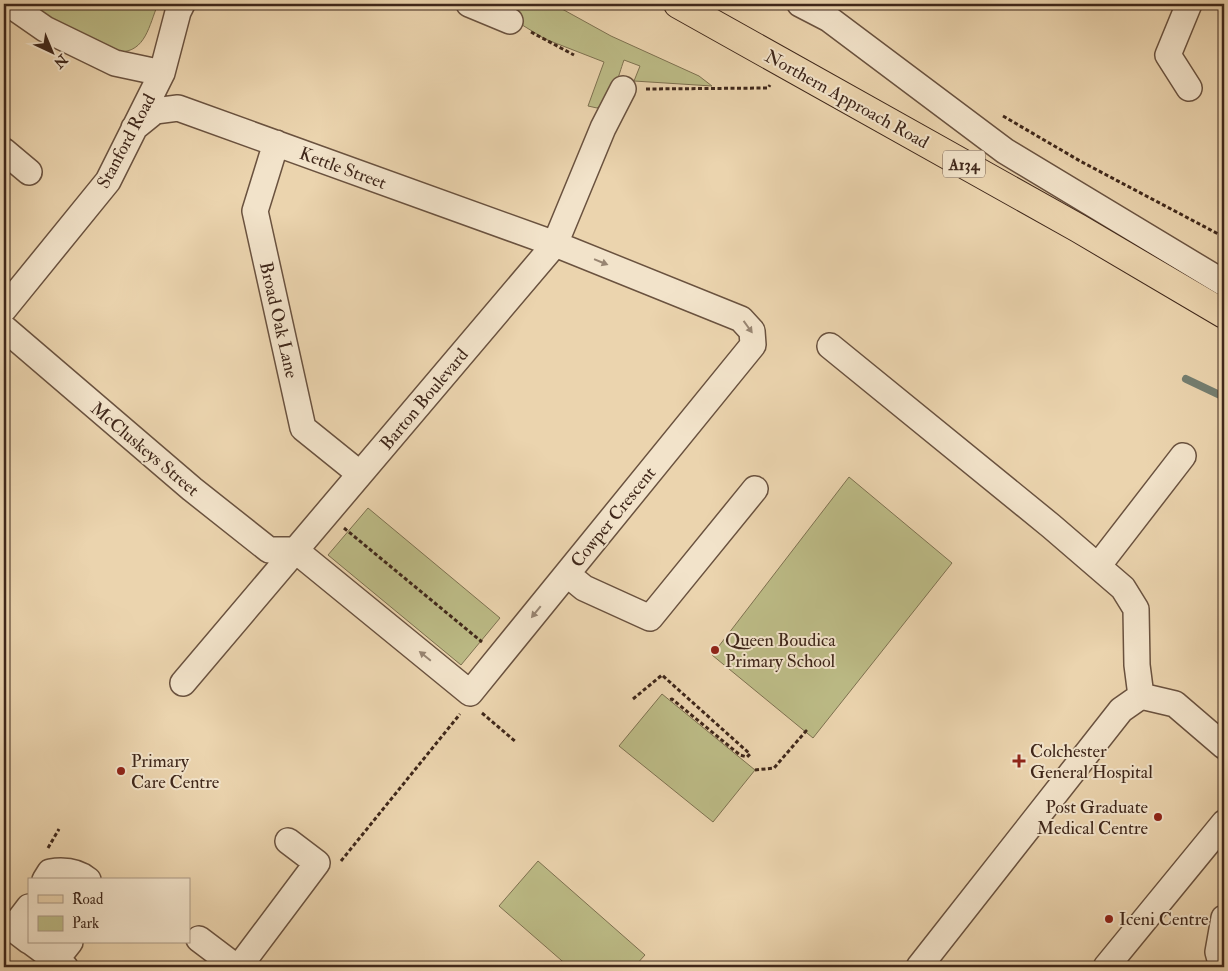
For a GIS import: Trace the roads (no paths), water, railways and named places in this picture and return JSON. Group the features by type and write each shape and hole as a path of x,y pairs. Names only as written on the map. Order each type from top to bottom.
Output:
{"main road":[{"name":"Northern Approach Road","path":"678,4 706,11 782,63 1078,228 1224,314"}],"street":[{"path":"9,4 45,29 115,63 162,73"},
{"name":"Stanford Road","path":"4,309 108,181 162,73 178,12 182,4"},
{"path":"469,4 510,21"},
{"path":"800,4 829,19 1005,151 1224,283"},
{"path":"1189,4 1168,54 1189,88"},
{"name":"Barton Boulevard","path":"183,683 555,244 603,128 623,90"},
{"name":"Kettle Street","path":"134,128 155,111 178,108 555,244"},
{"name":"Broad Oak Lane","path":"276,144 255,211 303,428 360,474"},
{"path":"4,151 29,172"},
{"name":"Cowper Crescent","path":"295,550 469,696 753,345 752,331 741,319 555,244"},
{"name":"McCluskeys Street","path":"4,328 192,489 270,550 295,550"},
{"path":"830,346 1123,588 1136,609 1137,665 1141,696"},
{"path":"1098,566 1183,456"},
{"path":"567,574 584,588 650,618 755,489"},
{"path":"919,967 1121,710 1141,696 1175,704 1224,746"},
{"path":"1106,967 1224,823"},
{"path":"199,940 238,967 317,863 288,841"},
{"path":"46,878 50,872 59,871 82,875 86,878"},
{"path":"19,933 28,909"},
{"path":"1222,967 1218,952 1224,918"},
{"path":"39,944 63,957"}],"waterway":[{"path":"1186,379 1224,397"}],"place":[{"name":"Queen Boudica Primary School","path":"715,650"},
{"name":"Colchester General Hospital","path":"1019,761"},
{"name":"Primary Care Centre","path":"121,771"},
{"name":"Post Graduate Medical Centre","path":"1158,817"},
{"name":"Iceni Centre","path":"1109,919"}]}
